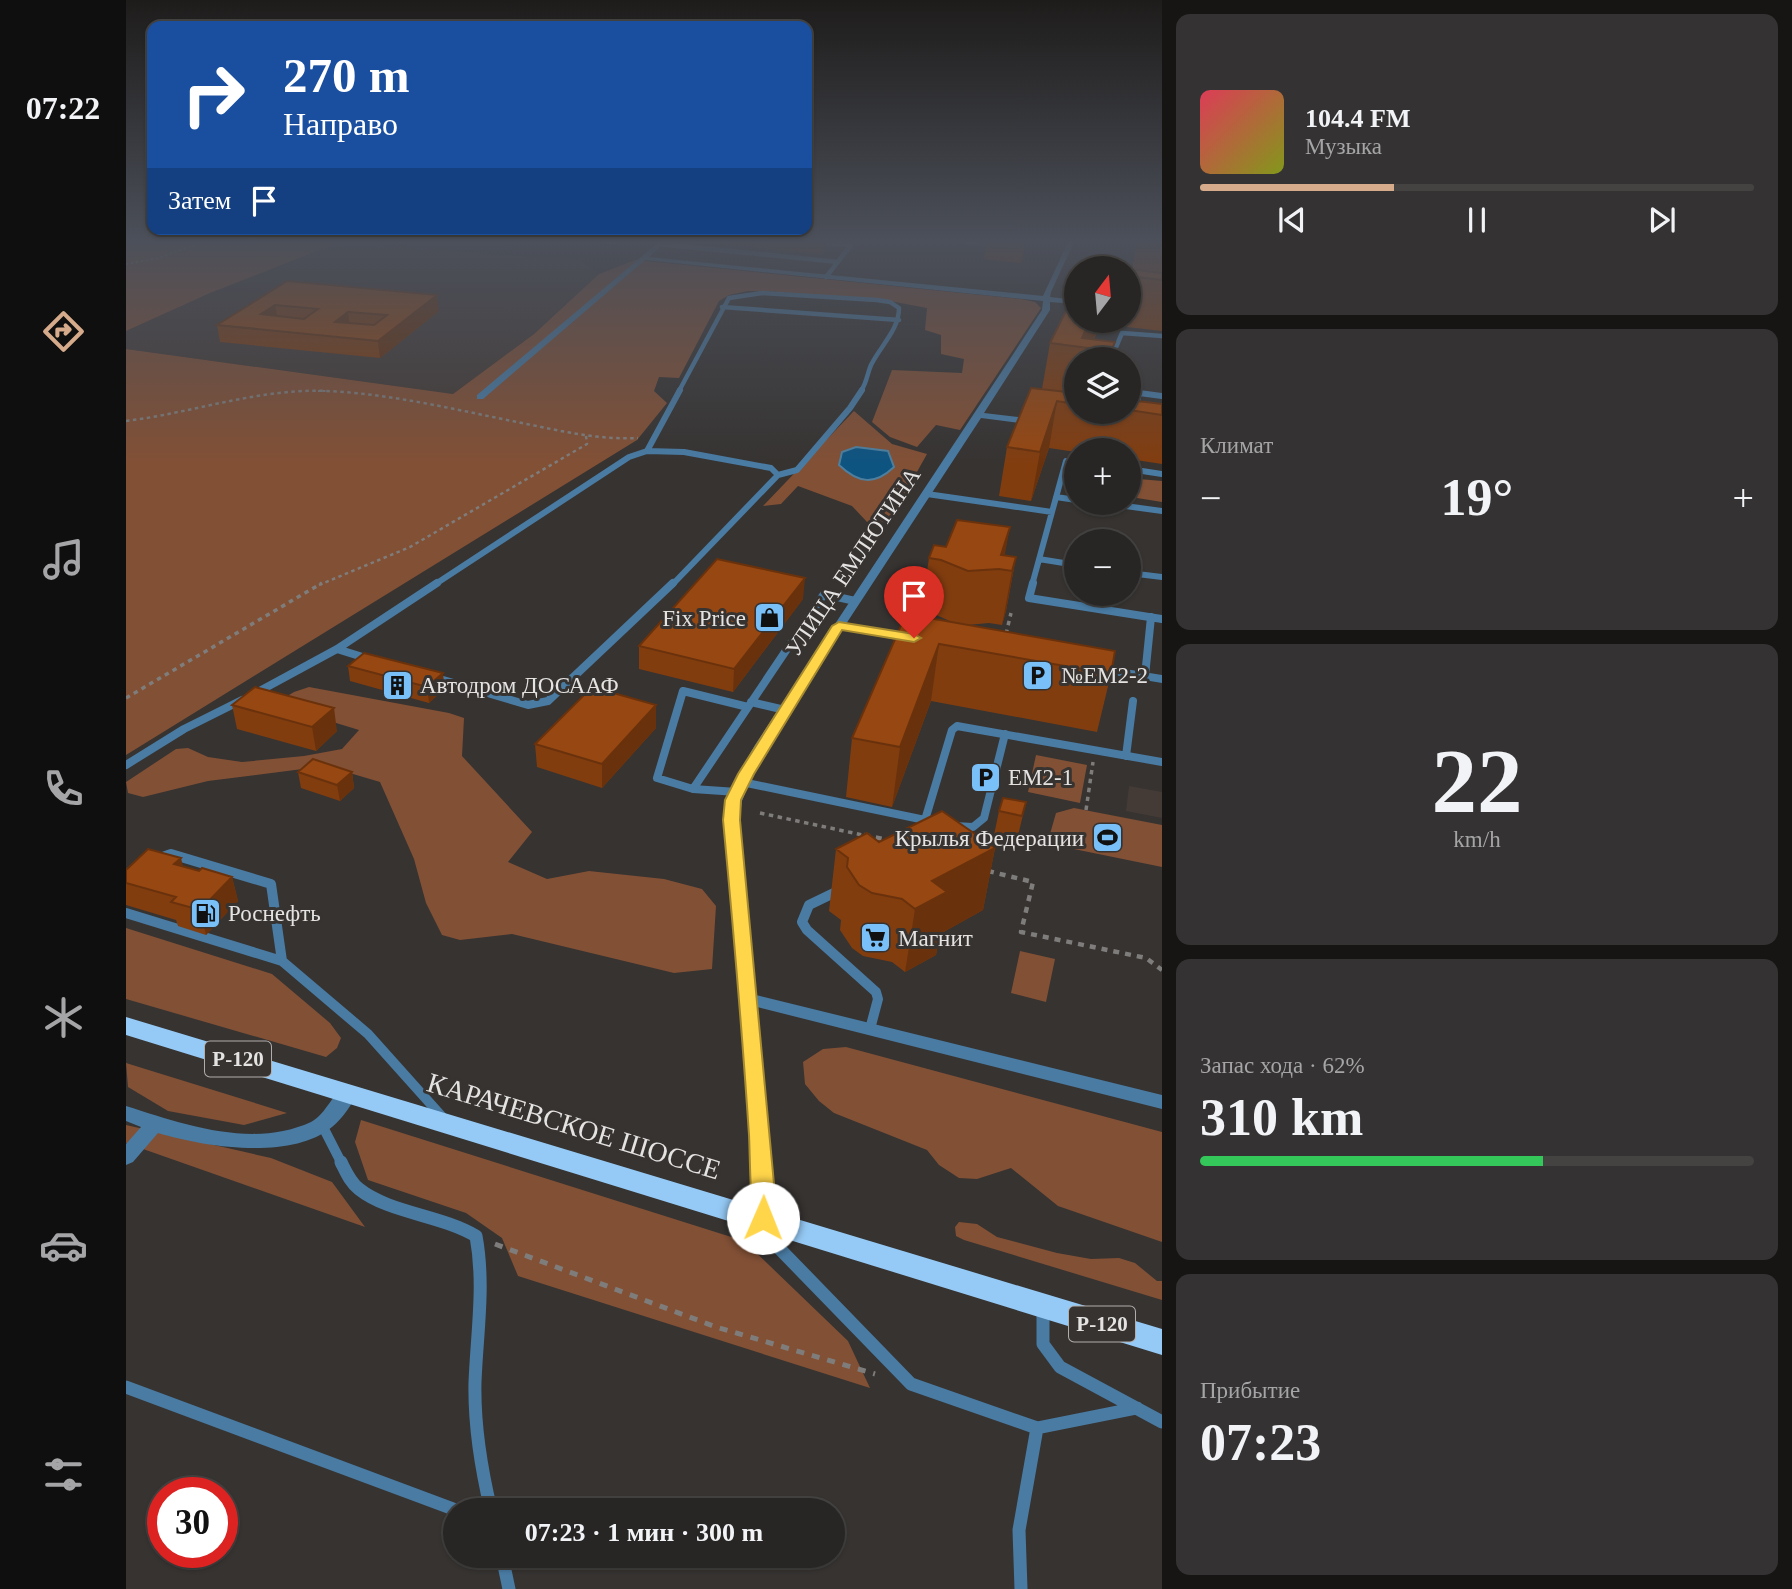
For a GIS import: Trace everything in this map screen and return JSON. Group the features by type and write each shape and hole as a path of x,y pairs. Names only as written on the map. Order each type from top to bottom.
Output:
{"highway":[{"name":"КАРАЧЕВСКОЕ ШОССЕ","path":"126,1026 763,1218 1162,1342"}],"street":[{"path":"480,397 575,316"},
{"name":"УЛИЦА ЕМЛЮТИНА","path":"763,1218 764,1184 732,820 733,800 785,710 1042,316"},
{"path":"979,415 1048,424"},
{"path":"839,626 930,641"},
{"path":"1078,665 1162,679"},
{"path":"749,999 1162,1102"},
{"path":"126,1113 153,1126 236,1141 285,1138 322,1125 349,1093"},
{"path":"126,1157 153,1126"}],"lane":[{"path":"647,451 717,316"},
{"path":"847,316 899,320"},
{"path":"421,674 528,705 548,701 656,601 778,475 797,470 850,408 867,382 870,367 899,316"},
{"path":"1116,347 1122,333 1162,336"},
{"path":"1141,393 1162,396"},
{"path":"126,765 184,729 337,649 629,457 647,451 684,452 771,468 778,475"},
{"path":"1064,468 1029,598 1162,618"},
{"path":"1141,471 1162,474"},
{"path":"928,494 1052,512"},
{"path":"1056,497 1064,498"},
{"path":"1141,508 1162,511"},
{"path":"1039,559 1064,563"},
{"path":"1141,575 1162,578"},
{"path":"693,789 824,594 855,601"},
{"path":"1145,676 1151,617"},
{"path":"337,649 373,661"},
{"path":"785,710 683,691 657,778 693,789 739,787 968,828 981,822 1005,734"},
{"path":"1126,755 1133,701"},
{"path":"922,832 934,822 952,730 957,726 1162,762"},
{"path":"149,862 171,854 271,884 282,961"},
{"path":"854,883 809,905 802,922 807,930 876,992 878,999 870,1029"},
{"path":"126,913 282,961 368,1034 449,1124"},
{"path":"322,1125 348,1177 359,1189 378,1200 456,1224 476,1236 483,1288 476,1368 479,1464 488,1498"},
{"path":"763,1218 775,1244 911,1384 1037,1429 1137,1408"},
{"path":"1043,1306 1043,1344 1060,1367 1162,1422"},
{"path":"126,1387 443,1505"},
{"path":"1021,1589 1019,1530 1037,1429"},
{"path":"505,1568 509,1589"}],"path":[{"path":"126,421 169,416 278,393 325,391 390,397 586,436 613,439 655,437"},
{"path":"126,698 333,577 422,540 587,444 586,436"},
{"path":"1005,636 1012,613"},
{"path":"1086,810 1094,750"},
{"path":"760,813 894,842"},
{"path":"981,870 1032,882 1021,932 1146,958 1162,970"},
{"path":"476,1236 716,1327 911,1384"}],"shaded area":[{"path":"126,316 159,316 126,331"},
{"path":"159,316 553,316 534,334 453,394 126,349 126,331"},
{"path":"553,316 711,316 679,378 659,377 654,391 667,403 637,440 126,755 126,349 453,394 534,334"},
{"path":"926,316 1036,316 960,430 936,425 917,447 890,437 872,422 892,370 962,373 964,359 941,354 941,335 925,330"},
{"path":"854,411 892,444 927,454 889,522 868,523 852,506 798,486 781,504 763,506"},
{"path":"1141,479 1162,481 1162,502 1141,499"},
{"path":"309,687 464,718 462,756 532,832 508,862 547,879 589,871 664,879 702,889 716,906 712,969 674,973 512,934 460,940 442,935 426,903 414,859 380,782 326,766 208,781 143,797 128,793 126,782 176,749 188,748 208,757 242,762 342,749 359,730 274,704"},
{"path":"1036,755 1087,765 1080,803 1028,792"},
{"path":"1129,786 1162,792 1162,818 1126,811"},
{"name":"Крылья Федерации","path":"1074,808 1162,825 1162,867 1064,847 1054,841 1050,834 1056,813"},
{"path":"126,928 272,974 330,1023 341,1038 337,1048 326,1057 126,999"},
{"path":"1020,951 1055,959 1046,1002 1011,993"},
{"path":"846,1047 1162,1132 1162,1242 1058,1206 1011,1168 977,1179 959,1178 939,1165 927,1150 834,1113 819,1101 805,1084 803,1062 823,1049"},
{"path":"126,1063 287,1113 244,1125 168,1111 128,1087"},
{"path":"361,1120 744,1241 848,1341 870,1388 518,1276 502,1238 466,1213 368,1180 355,1142"},
{"path":"126,1125 271,1158 332,1182 365,1227 126,1143"},
{"path":"959,1222 977,1224 997,1237 1057,1253 1091,1259 1119,1258 1135,1263 1157,1281 1162,1281 1162,1300 964,1240 956,1236 955,1227"}],"water":[{"path":"856,447 888,451 894,467 874,479 853,476 839,465 842,452"}],"building":[{"path":"231,316 304,319 308,316 343,316 335,322 374,325 386,316 410,316 378,341 217,325"},
{"path":"1063,316 1064,333 1084,333 1082,338 1115,342 1113,347 1050,343"},
{"path":"1031,388 1064,392 1064,402 1057,401 1040,452 1007,447"},
{"path":"1141,401 1162,404 1162,415 1141,412"},
{"path":"957,520 1010,527 1001,555 1016,557 1012,571 968,571 929,558 934,545 946,547"},
{"path":"717,559 805,578 734,669 639,646"},
{"path":"906,614 1115,651 1111,674 939,644 900,747 852,738"},
{"path":"364,653 443,673 427,687 348,666"},
{"path":"255,687 334,708 312,727 232,705"},
{"path":"592,687 656,705 602,764 535,744"},
{"path":"313,759 352,772 337,785 298,772"},
{"path":"1003,798 1026,802 1022,816 999,811"},
{"path":"942,811 995,848 932,881 947,892 915,909 902,899 872,893 859,885 847,867 848,858 836,849 867,833 879,842"},
{"path":"148,849 181,858 174,864 199,871 202,868 232,877 200,910 171,902 176,897 126,883 126,870"}],"place":[{"name":"Fix Price","path":"769,618"},
{"name":"№ЕМ2-2","path":"1038,675"},
{"name":"Автодром ДОСААФ","path":"397,685"},
{"name":"ЕМ2-1","path":"985,777"},
{"name":"Крылья Федерации","path":"1107,838"},
{"name":"Роснефть","path":"205,913"},
{"name":"Магнит","path":"875,938"}],"route":[{"path":"763,1218 764,1184 732,820 733,800 746,774 839,626 914,638"}]}
